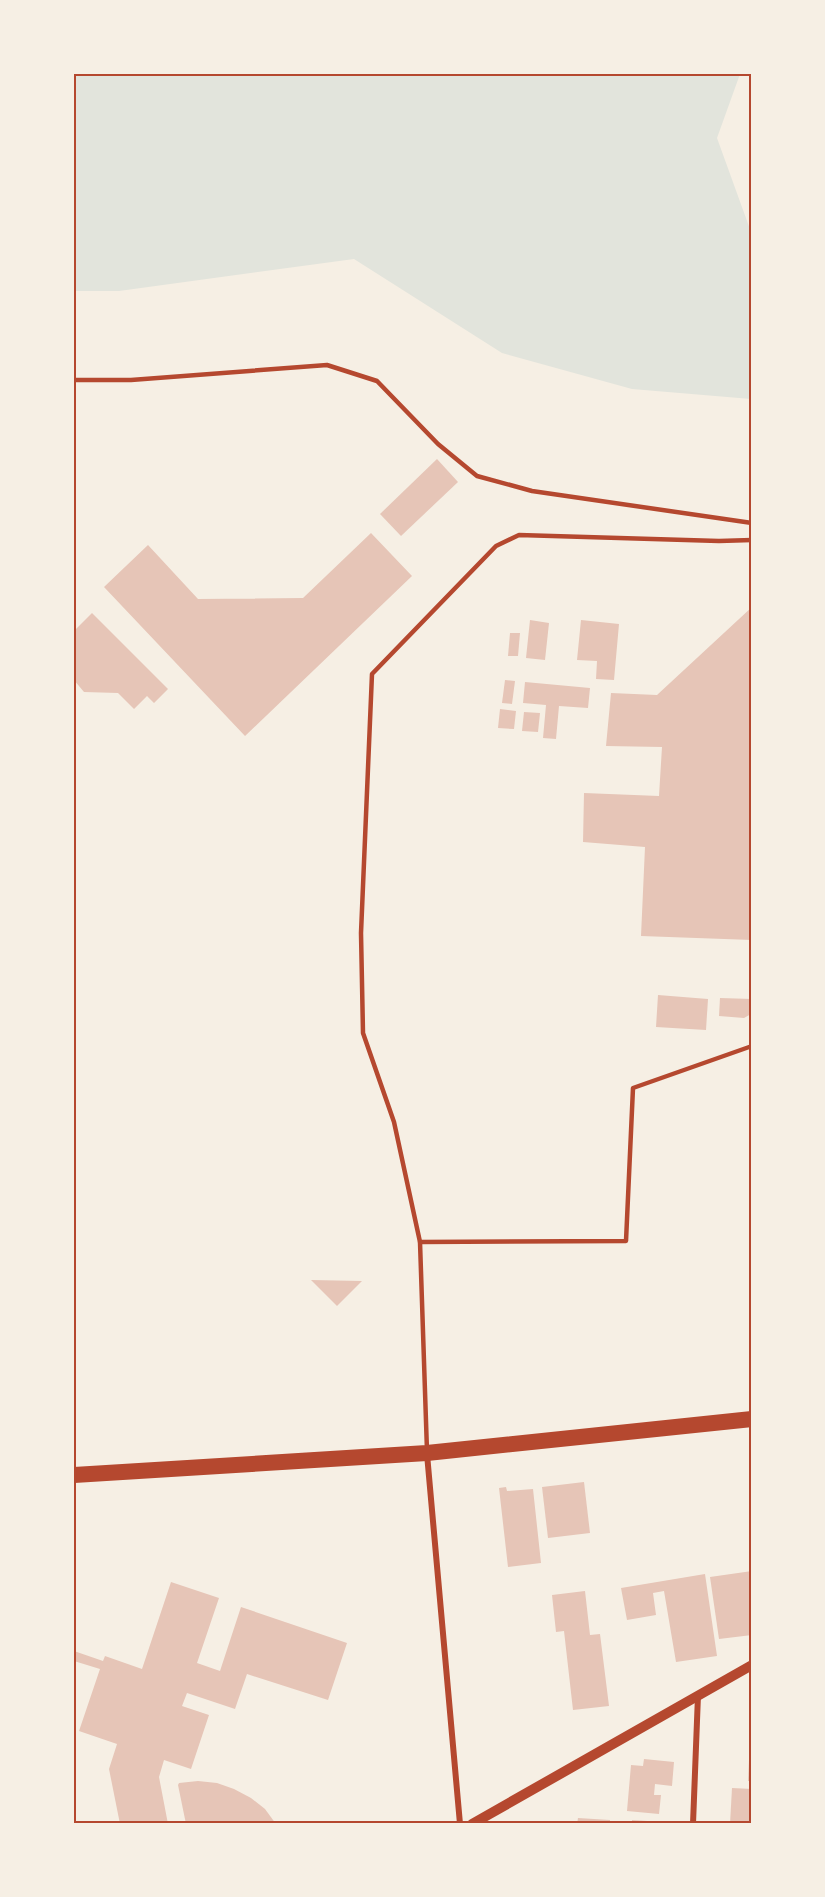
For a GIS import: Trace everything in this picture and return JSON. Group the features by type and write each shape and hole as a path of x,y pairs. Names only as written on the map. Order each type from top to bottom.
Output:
{"highway":[{"path":"74,1475 427,1453 752,1419"}],"street":[{"path":"427,1453 460,1824"},
{"path":"472,1824 752,1665"},
{"path":"693,1824 698,1695"}],"lane":[{"path":"74,380 131,380 327,365 377,381 438,444 477,476 532,491 752,523"},
{"path":"427,1453 420,1242 394,1122 363,1033 361,933 372,674 496,546 519,535 752,540"},
{"path":"420,1242 626,1241 633,1088 752,1046"}],"shaded area":[{"path":"74,74 740,74 717,138 751,232 751,399 632,389 502,353 354,259 119,291 74,291"}],"building":[{"path":"437,459 458,482 401,536 380,514"},
{"path":"371,533 412,576 245,736 104,587 148,545 198,599 303,598"},
{"path":"752,607 752,940 641,936 645,847 583,842 584,793 659,796 662,747 606,746 611,693 657,695"},
{"path":"92,613 168,689 154,703 147,696 134,709 118,693 84,692 74,680 74,631"},
{"path":"530,620 549,623 545,660 526,658"},
{"path":"581,620 619,624 614,680 596,679 597,661 577,660"},
{"path":"510,633 520,633 518,656 508,656"},
{"path":"505,680 515,681 512,704 502,703"},
{"path":"525,682 590,688 588,708 559,706 556,739 543,738 546,705 523,703"},
{"path":"500,709 516,711 514,729 498,728"},
{"path":"524,712 540,713 538,732 522,731"},
{"path":"658,995 708,999 706,1030 656,1027"},
{"path":"720,998 752,999 751,1014 744,1018 719,1016"},
{"path":"311,1280 362,1281 337,1306"},
{"path":"584,1482 590,1533 548,1538 542,1487"},
{"path":"506,1487 507,1491 533,1489 541,1563 508,1567 499,1488"},
{"path":"752,1571 752,1635 719,1639 710,1577"},
{"path":"705,1574 717,1656 676,1662 664,1591 653,1593 656,1615 627,1620 621,1588"},
{"path":"171,1582 219,1598 197,1663 220,1671 241,1607 347,1643 328,1700 247,1674 235,1709 187,1693 182,1706 209,1715 191,1769 164,1760 159,1777 168,1824 120,1824 109,1769 117,1744 79,1731 100,1669 74,1661 74,1651 103,1661 105,1656 142,1669"},
{"path":"585,1591 590,1635 600,1634 609,1706 573,1710 564,1631 556,1632 552,1595"},
{"path":"644,1759 674,1762 672,1786 655,1784 654,1795 661,1795 659,1814 627,1811 631,1765 643,1766"},
{"path":"749,1760 752,1760 752,1781 748,1781"},
{"path":"198,1781 217,1783 251,1798 265,1809 276,1824 186,1824 178,1785"},
{"path":"732,1788 752,1789 752,1824 730,1824"},
{"path":"578,1818 610,1820 610,1824 577,1824"},
{"path":"632,1820 663,1822 663,1824 632,1824"}]}
